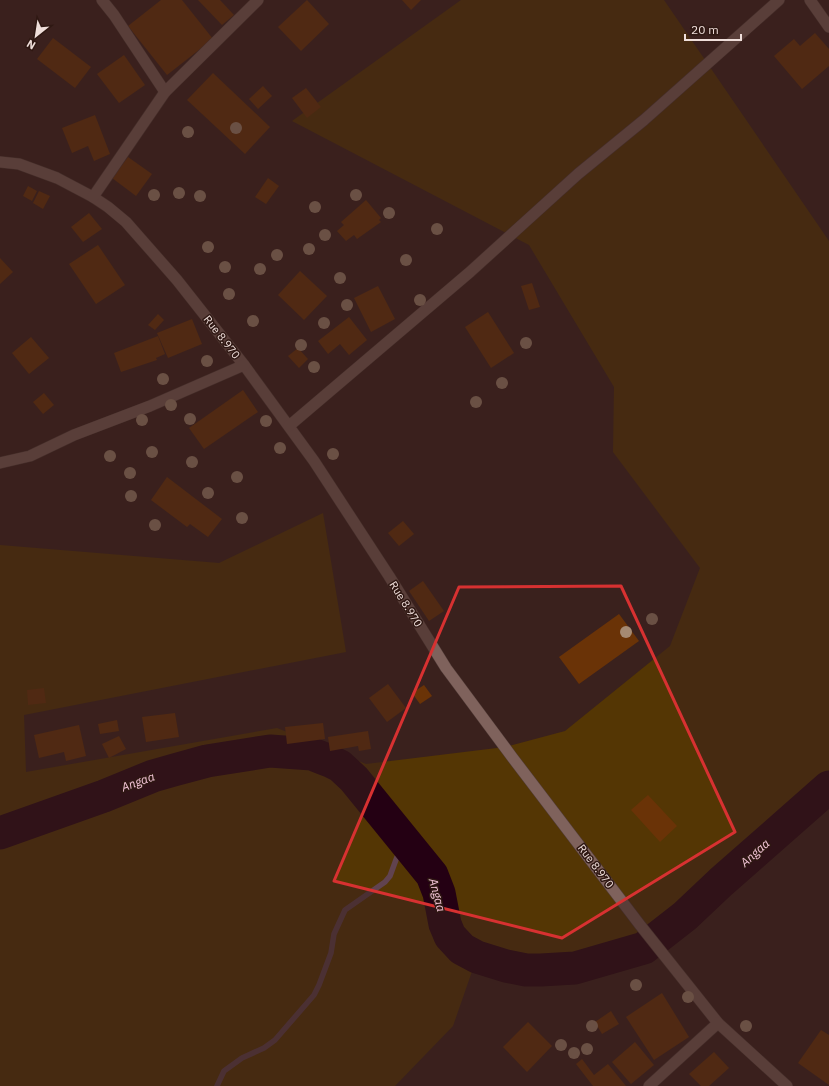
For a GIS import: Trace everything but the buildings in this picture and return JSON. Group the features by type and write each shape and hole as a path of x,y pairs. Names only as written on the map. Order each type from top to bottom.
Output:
{"street":[{"path":"102,0 114,15 165,92"},
{"path":"93,197 165,92 258,0"},
{"path":"289,426 465,277 578,174 644,120 780,0"},
{"path":"810,0 829,27"},
{"name":"Rue 8.970","path":"0,162 19,164 57,178 93,197 108,207 130,227 177,280 244,365 289,426 341,502 446,668 640,925 718,1023 787,1086"},
{"path":"0,463 30,456 74,435 150,406 244,365"},
{"path":"649,1086 718,1023"}],"highlighted area":[{"path":"621,586 735,832 562,938 334,881 459,587"}],"shaded area":[{"path":"461,0 664,0 829,241 829,787 721,882 685,916 644,948 575,968 541,970 526,970 506,966 477,957 453,1026 395,1086 0,1086 0,545 219,563 323,513 346,652 24,715 26,772 277,728 366,764 505,747 565,731 670,646 700,568 613,452 614,387 529,245 292,121"}],"waterway":[{"name":"Angaa","path":"0,833 104,796 153,776 207,761 270,751 312,754 340,766 354,779 432,875 439,893 445,924 450,936 462,949 477,957 506,966 526,970 541,970 575,968 644,948 685,916 721,882 829,787"},
{"path":"217,1086 224,1071 242,1058 264,1048 275,1040 314,995 331,953 334,934 345,910 385,882 390,876 397,857 407,842"}]}
